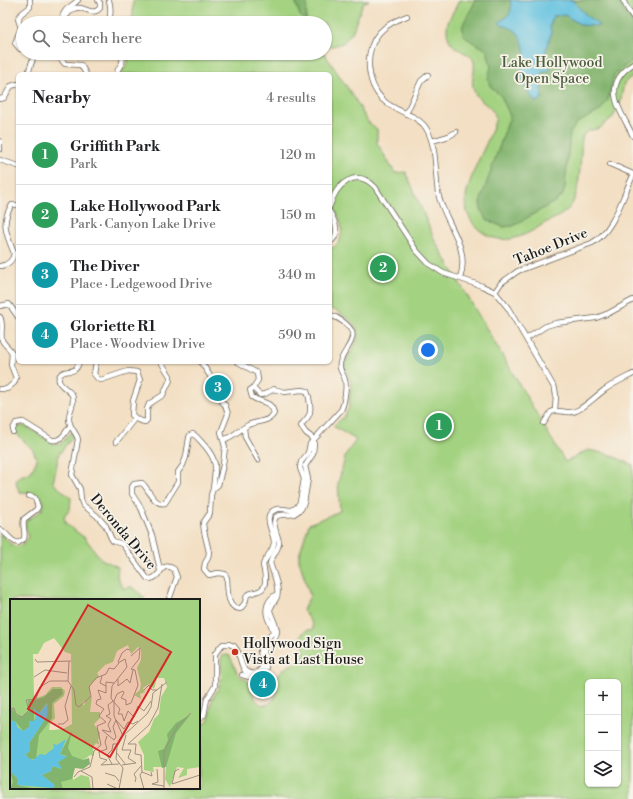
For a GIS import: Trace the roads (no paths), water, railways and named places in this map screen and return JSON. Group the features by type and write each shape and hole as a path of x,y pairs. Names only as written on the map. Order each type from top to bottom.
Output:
{"street":[{"path":"20,16 30,7 30,0"},
{"path":"62,16 65,10 78,0"},
{"path":"67,16 72,9 77,8 92,12 97,11 100,8 100,3 98,0"},
{"path":"109,0 111,7 110,16"},
{"path":"623,0 633,17"},
{"path":"407,16 392,22 379,33 370,52 370,74 372,83 382,100 425,126 432,141 438,193 442,208 459,242 463,258 464,268 460,278"},
{"path":"29,72 29,68 33,60"},
{"path":"62,60 65,64 81,65 85,72"},
{"path":"117,72 123,60"},
{"path":"633,64 618,78 615,100 633,136"},
{"path":"406,114 421,81 428,75"},
{"path":"0,99 4,98 10,86 16,84"},
{"path":"432,141 449,136 456,132"},
{"path":"0,141 0,149"},
{"path":"0,160 16,165"},
{"path":"610,164 633,175"},
{"name":"Tahoe Drive","path":"495,292 501,283 518,271 592,243 601,236 611,224 633,175"},
{"path":"332,201 337,189 345,182 354,179 368,182 375,187 422,258 439,271 495,292 508,308 555,388 555,410"},
{"path":"0,266 7,264 14,256 5,235 2,222 3,216 12,205 16,205"},
{"path":"332,216 336,233 335,238 332,240"},
{"path":"526,339 546,326 556,323 596,318 633,300"},
{"path":"0,306 9,304 16,314"},
{"path":"0,316 2,324 2,339 12,353 11,365 16,378 11,387 7,389 0,389"},
{"path":"264,568 270,559 274,542 268,521 270,514 278,509 292,510 299,504 304,479 300,465 308,453 310,444 341,410 343,405 345,380 339,366 340,360 351,340 352,335 351,330 347,325 332,316"},
{"name":"Deronda Drive","path":"79,364 75,370 63,373 59,378 60,384 71,393 74,400 69,413 70,426 77,435 78,439 72,475 80,489 81,500 83,505 97,516 106,526 113,541 122,544 147,578 156,578 160,570 164,567 168,566 174,569 177,577 169,599"},
{"path":"96,364 94,374 101,380 128,371 137,372 140,380 133,401 132,415 142,422 147,420 147,409 149,404 166,392 170,376 162,364"},
{"path":"202,364 212,379 214,393 227,409 227,418 221,432 225,454 218,485 213,489"},
{"path":"223,440 232,437 248,425 271,418 274,413 272,406 268,403 258,401 252,397 250,390 258,380 257,373 255,370 241,364"},
{"path":"544,423 551,412 555,410 566,413 578,410 603,390 633,374"},
{"path":"253,388 260,395 274,389 284,392 302,390 307,391 309,395 310,412 302,426 306,433 314,441"},
{"path":"116,442 135,418"},
{"path":"13,432 16,423 23,422 56,441 60,439 70,426"},
{"path":"244,428 245,437 258,460"},
{"path":"160,570 152,535 141,508 132,494 132,487 134,484 142,483 158,503 165,503 178,482 178,472 184,464 188,438 193,434 215,459 213,489 210,502 211,508 210,513 204,523 204,531 209,552 204,569 209,575 218,573 226,574 230,603 233,607 240,609 245,603 247,595 262,589 265,585 266,581 263,565 270,559"},
{"path":"0,529 14,542 18,543 24,539 25,536 22,527 24,519 38,507 34,498 29,496"},
{"path":"242,675 253,678 260,676 264,671 267,662 264,649 275,638 277,632 270,611 277,594 278,587 270,559"},
{"path":"200,718 204,715 207,700 215,686 215,654 223,644 234,646 238,652 245,671 253,674 262,668 263,663 260,646 271,637 273,630 267,615 267,605 277,594"},
{"path":"253,678 254,685 258,692"}],"water":[{"path":"510,0 572,0 599,26 581,25 565,15 553,16 550,26 551,33 545,57 551,70 543,72 541,75 542,99 539,101 535,102 522,77 521,72 525,52 521,38 517,32 499,22 511,11"}],"place":[{"name":"Lake Hollywood Park","path":"383,268"},
{"name":"The Diver","path":"218,388"},
{"name":"Griffith Park","path":"439,426"},
{"name":"Hollywood Sign Vista at Last House","path":"235,652"},
{"name":"Gloriette R1","path":"263,684"}],"park label":[{"name":"Lake Hollywood Open Space","path":"552,72"}]}
